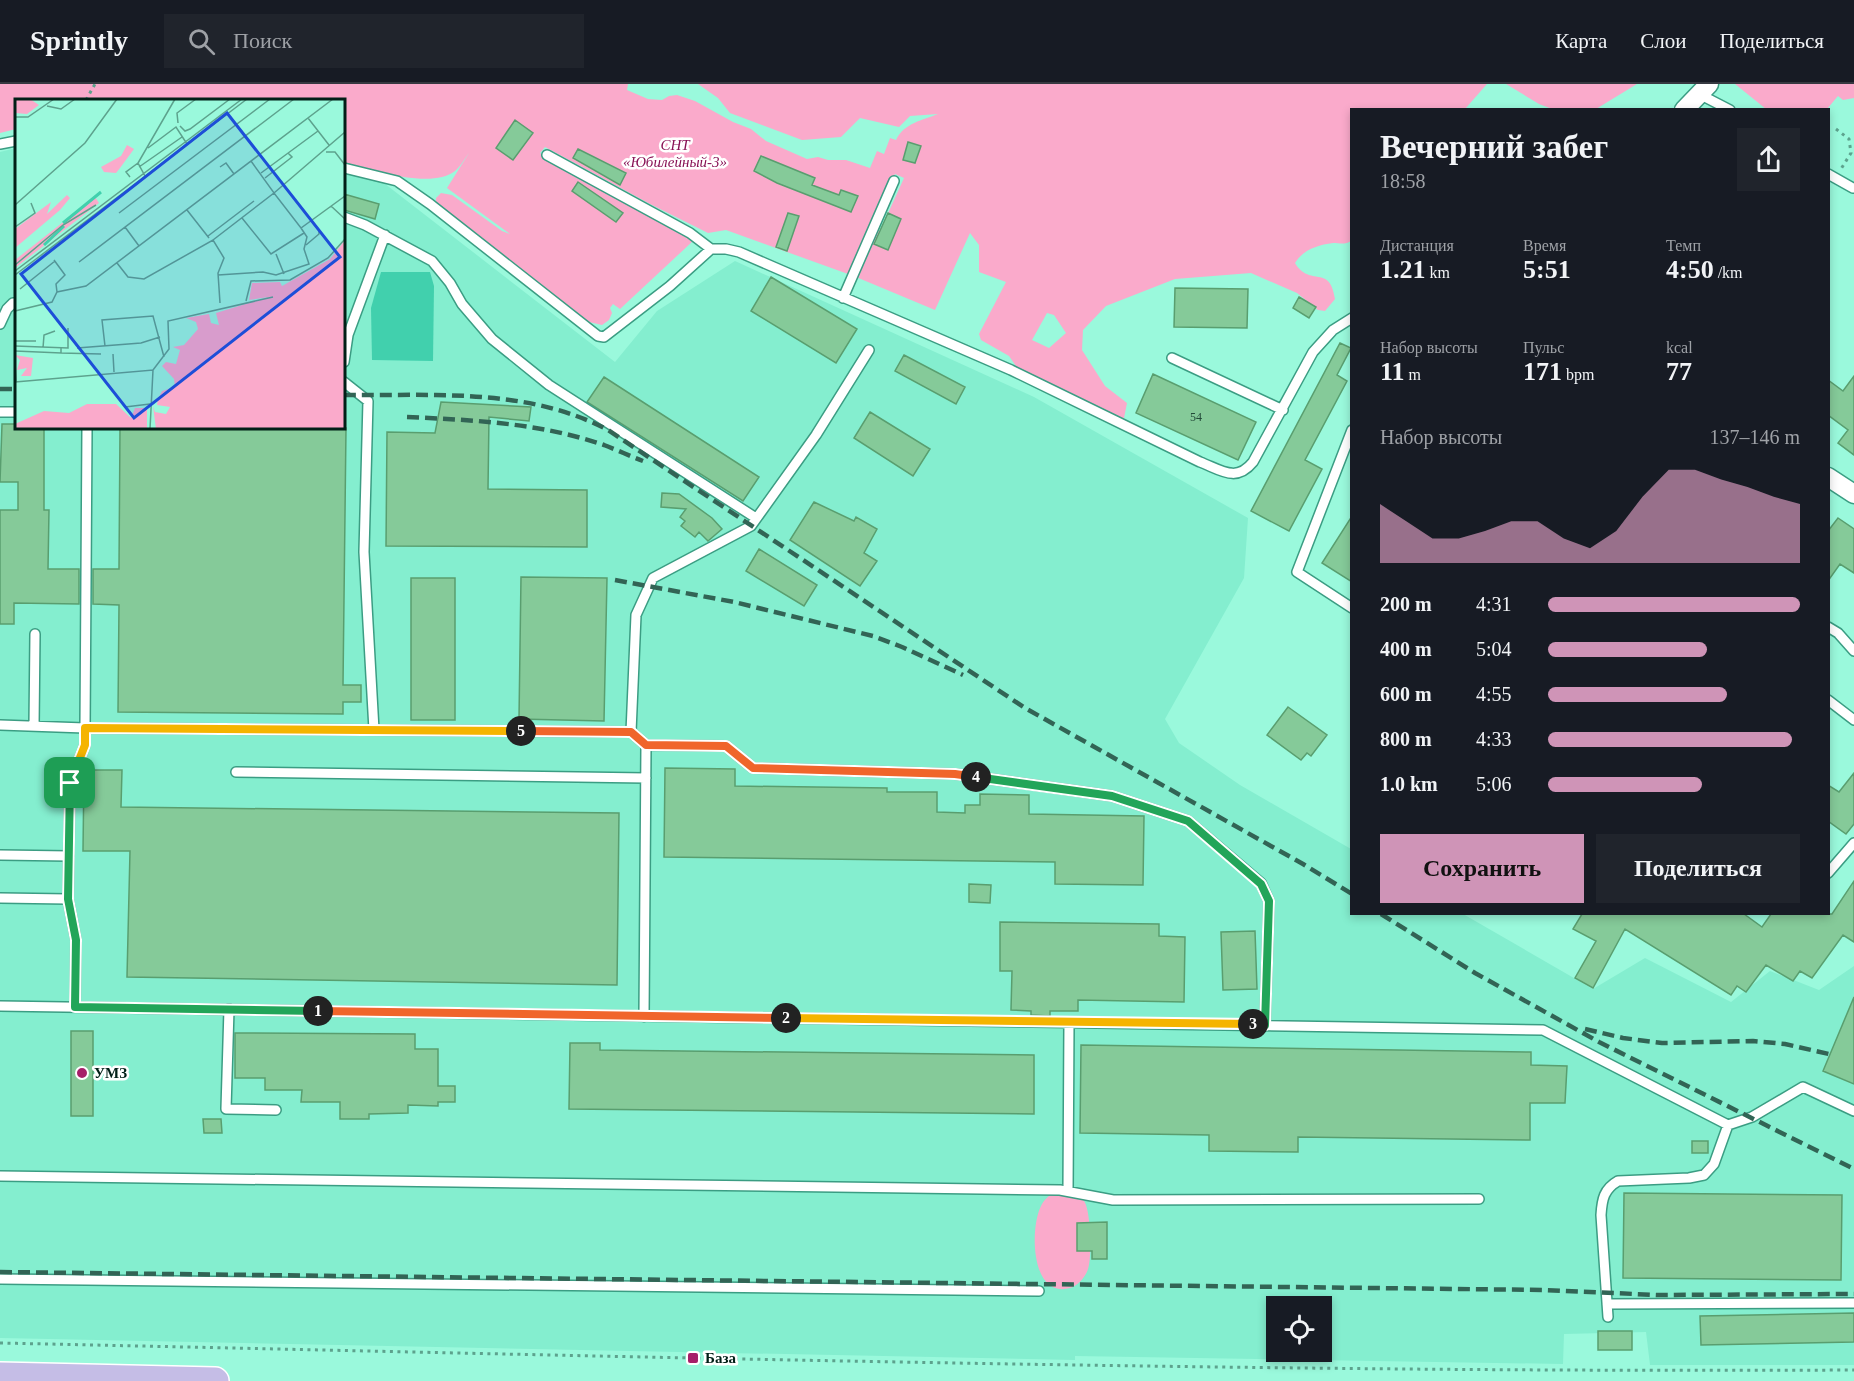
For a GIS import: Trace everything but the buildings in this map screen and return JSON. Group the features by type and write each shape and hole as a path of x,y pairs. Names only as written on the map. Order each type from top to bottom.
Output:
{"main road":[{"path":"0,1376 215,1381"}],"street":[{"path":"1686,108 1704,89"},
{"path":"1830,478 1854,494"}],"lane":[{"path":"1704,89 1728,108"},
{"path":"0,144 15,141"},
{"path":"547,155 690,233 711,249 739,252 1011,370 1200,462 1228,473 1238,475 1246,472 1283,410 1313,352 1334,330 1350,319"},
{"path":"345,168 397,181 430,204 598,336 604,337 638,311 711,249"},
{"path":"1832,176 1853,188"},
{"path":"843,298 894,181"},
{"path":"345,217 385,235 432,261 450,283 462,304 492,339 549,385 756,518"},
{"path":"345,355 348,335 385,235"},
{"path":"0,324 7,309 15,303"},
{"path":"631,732 636,615 652,579 751,526 816,435 869,350"},
{"path":"1172,358 1283,410"},
{"path":"345,383 368,401 364,552 374,730"},
{"path":"75,1007 76,940 68,899 70,783 85,745 87,429"},
{"path":"1350,435 1297,572 1350,607"},
{"path":"1830,628 1838,633 1854,651"},
{"path":"34,726 35,634"},
{"path":"1830,702 1854,720"},
{"path":"0,725 85,728 631,732 646,745 726,746 753,768 955,774 1112,796 1188,821 1261,884 1269,901 1265,1025"},
{"path":"644,1017 646,745"},
{"path":"236,772 646,778"},
{"path":"1830,871 1854,843"},
{"path":"0,855 69,856"},
{"path":"0,898 68,899"},
{"path":"0,1006 1543,1030 1728,1125 1752,1117 1803,1088 1854,1111"},
{"path":"229,1009 226,1108 276,1110"},
{"path":"1068,1191 1069,1022"},
{"path":"1608,1317 1601,1215 1602,1199 1609,1186 1618,1181 1689,1178 1704,1175 1714,1164 1728,1125"},
{"path":"0,1176 1068,1191 1113,1200 1479,1199"},
{"path":"0,1279 1039,1291"},
{"path":"1607,1304 1854,1303"}],"path":[{"path":"87,99 95,84"},
{"path":"1832,176 1851,153 1849,139 1836,129"},
{"path":"0,1343 751,1359 1603,1371 1854,1370"}],"shaded area":[{"path":"15,148 15,429 345,429 345,174 380,180 615,362 657,311 735,261 1034,397 1248,518 1244,578 1165,719 1179,743 1240,785 1350,848 1350,915 1465,915 1593,989 1645,958 1731,1002 1770,971 1819,990 1854,966 1854,1365 1650,1365 1646,1332 1564,1334 1563,1364 1332,1360 1332,1296 1266,1296 1266,1359 1075,1356 1075,1360 0,1338 0,152"},
{"path":"381,272 430,272 434,286 433,361 372,360 371,308"}],"green space":[{"name":"СНТ «Юбилейный-3»","path":"0,84 628,84 627,90 648,99 662,100 677,95 695,101 751,129 766,141 807,159 818,157 828,160 846,160 870,168 877,151 884,154 890,138 896,140 899,134 909,126 938,114 910,116 899,127 860,118 841,137 802,140 730,113 718,98 698,84 1487,84 1466,108 1350,108 1350,241 1316,247 1306,251 1295,263 1307,274 1324,278 1329,282 1335,299 1325,311 1318,310 1297,293 1251,273 1175,279 1106,306 1083,330 1082,350 1105,386 1127,403 1124,418 1110,417 1018,369 1009,356 981,340 979,334 1006,282 979,272 979,245 970,233 935,310 856,277 904,178 895,174 848,274 726,230 708,233 545,147 540,153 572,175 655,218 693,241 620,309 613,304 610,308 612,313 609,320 602,325 589,322 580,316 436,205 436,198 441,193 452,195 502,231 510,234 447,188 469,153 455,171 431,179 401,176 345,163 345,99 15,99 15,129 0,133","holes":["1047,313 1054,315 1066,333 1049,348 1032,340"]},
{"path":"1506,84 1637,84 1598,108 1550,108"},
{"path":"1735,84 1854,84 1854,98 1843,100 1838,96 1828,108 1765,108"},
{"path":"1054,1193 1081,1199 1084,1201 1088,1214 1090,1245 1088,1269 1081,1280 1070,1288 1057,1288 1047,1283 1036,1259 1037,1216 1043,1202"}],"railway":[{"path":"0,389 15,389"},
{"path":"345,395 445,395 512,400 577,416 608,430 1025,708 1350,893"},
{"path":"407,417 482,421 531,427 604,445 643,461"},
{"path":"615,580 734,602 873,636 963,675"},
{"path":"1383,915 1475,973 1599,1042 1854,1169"},
{"path":"1585,1029 1623,1038 1662,1043 1753,1041 1785,1044 1829,1054"},
{"path":"0,1272 1545,1290 1657,1295 1854,1294"}],"place":[{"name":"УМЗ","path":"82,1073"},
{"name":"База","path":"693,1358"}],"route":[{"path":"85,728 631,732 646,745 726,746 753,768 955,774 1112,796 1188,821 1261,884 1269,901 1265,1025 75,1007 76,940 68,899 70,783 85,745 85,728"}]}
